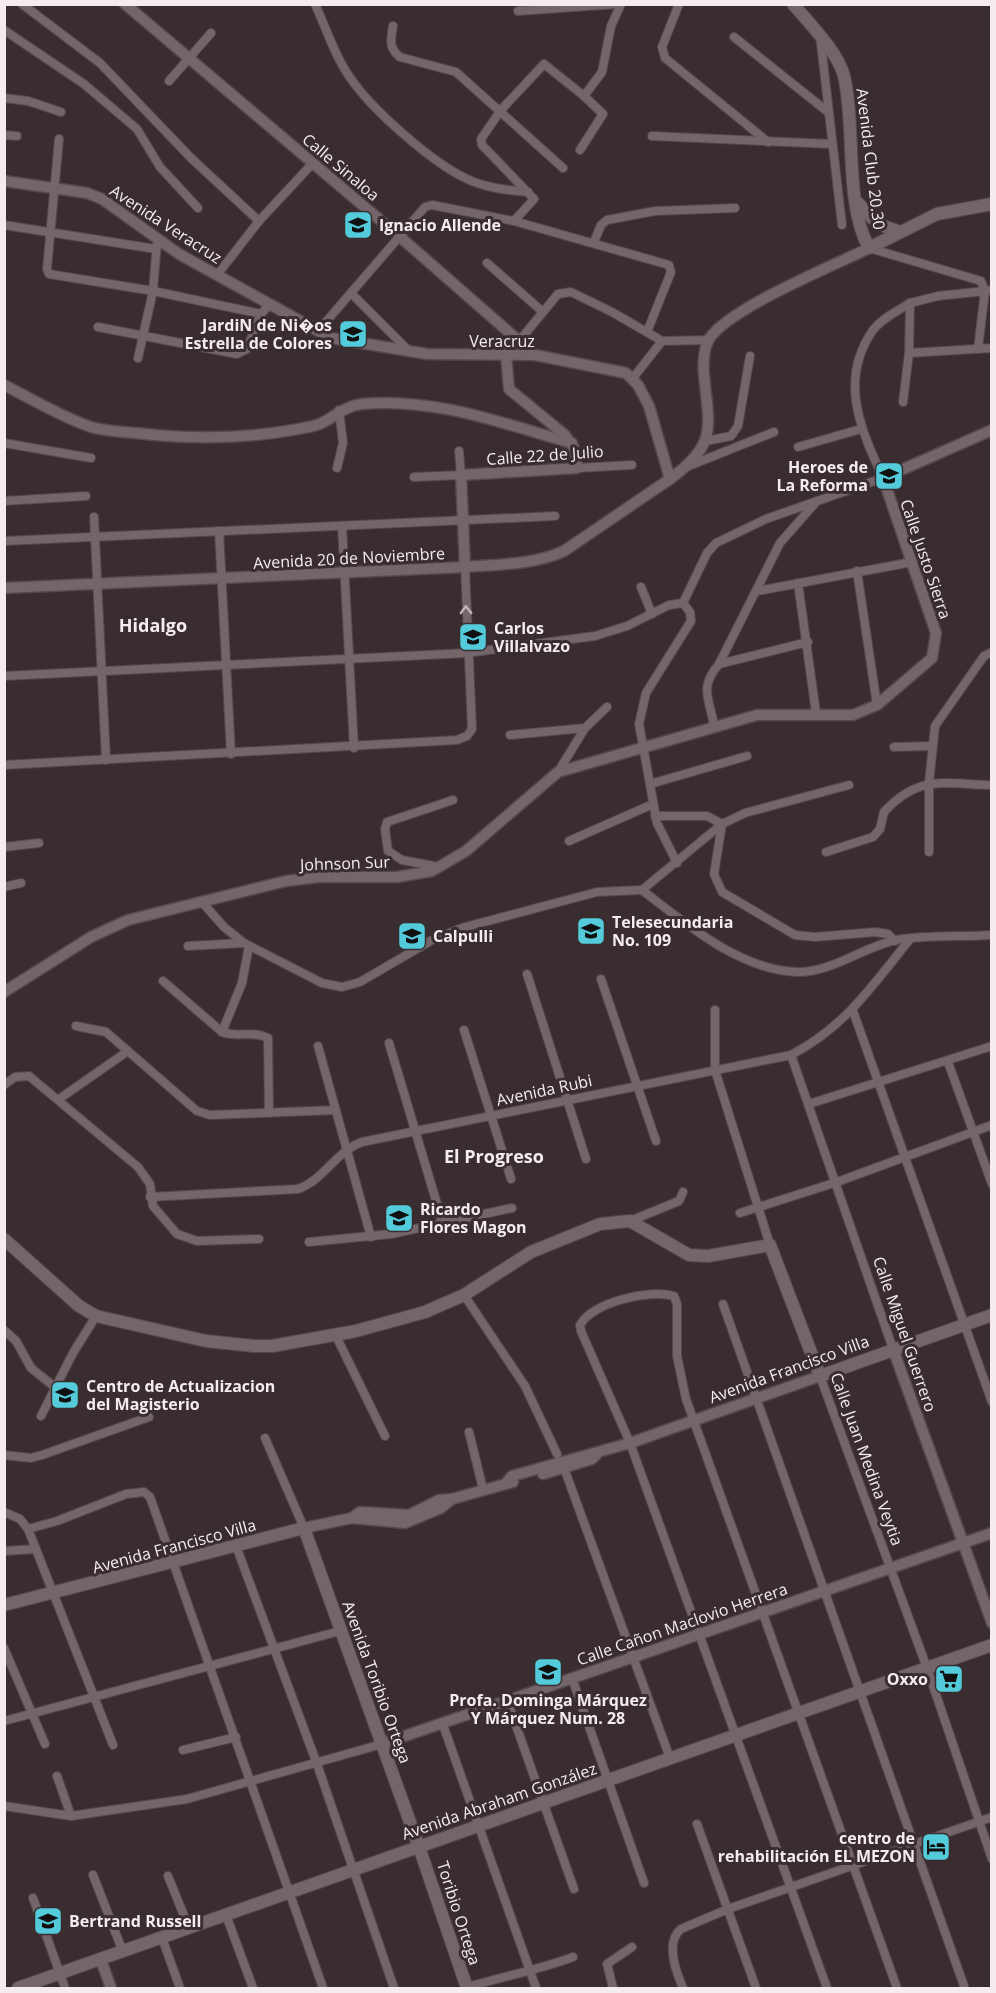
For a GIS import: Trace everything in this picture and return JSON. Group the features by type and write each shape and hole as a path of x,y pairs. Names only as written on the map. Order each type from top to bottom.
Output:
{"main road":[{"path":"793,4 820,35"},
{"name":"Avenida Club 20.30","path":"820,35 844,74 856,201 861,234 869,248"},
{"path":"856,201 878,224 900,232"},
{"path":"869,248 938,214 992,204"},
{"path":"4,1239 79,1306 96,1316 206,1341 254,1346 272,1346 406,1319 464,1295 531,1252 600,1224 630,1221 689,1255 708,1256 771,1245"},
{"name":"Calle Juan Medina Veytia","path":"771,1245 820,1376"},
{"name":"Avenida Francisco Villa","path":"820,1376 992,1315"},
{"name":"Avenida Francisco Villa","path":"4,1605 55,1594 304,1528"},
{"name":"Avenida Toribio Ortega","path":"304,1528 419,1847"},
{"name":"Avenida Abraham González","path":"18,1989 992,1645"},
{"name":"Toribio Ortega","path":"419,1847 466,1988"}],"street":[{"path":"22,4 100,63 191,158 259,221"},
{"name":"Calle Sinaloa","path":"125,4 399,236 535,355"},
{"path":"315,4 336,53 354,84 393,124 465,178 490,187 528,192"},
{"path":"518,11 619,4 610,26 602,72 584,96"},
{"path":"679,4 662,46 665,58 768,142"},
{"path":"393,26 390,44 393,52 400,57 456,72 563,168"},
{"path":"4,30 75,77 129,122 142,136 160,167 198,208"},
{"path":"169,81 211,33"},
{"path":"820,35 842,225"},
{"path":"734,37 828,112"},
{"path":"514,221 534,200 482,145 481,139 501,110 544,64 603,114 580,150"},
{"path":"4,98 28,101 61,111"},
{"path":"4,135 17,136"},
{"path":"652,136 832,144"},
{"path":"59,139 49,231 47,269 49,274 153,291 261,314"},
{"path":"217,275 259,221 312,164"},
{"name":"Avenida Veracruz","path":"4,181 87,193 102,199 157,244 270,304"},
{"path":"318,331 425,207 432,205 514,221 669,265 671,268 647,332"},
{"path":"594,242 601,225 607,220 655,211 735,208"},
{"path":"4,225 157,244 153,291 138,358"},
{"path":"706,441 709,431 703,366 709,340 721,327 768,297 869,248 981,281 988,290 978,349"},
{"path":"488,263 543,312"},
{"path":"903,402 909,353 910,303 938,296 988,290"},
{"path":"519,341 543,312 564,292 571,292 612,312 662,342 709,340"},
{"path":"351,293 407,349"},
{"name":"Calle Justo Sierra","path":"558,772 757,714 853,714 877,705 932,658 936,633 883,478 861,431 855,396 861,352 874,329 893,313 910,303"},
{"path":"98,327 242,353 247,349 261,314 270,304"},
{"name":"Veracruz","path":"270,304 318,331 342,341 407,349 427,354 535,355 618,370 633,378"},
{"path":"662,342 633,378 649,406 670,479"},
{"path":"909,353 992,348"},
{"path":"506,354 507,383 511,393 554,424 572,443 577,468"},
{"path":"706,441 730,435 738,426 750,356"},
{"path":"4,385 94,428 180,438 219,439 316,426 339,410 360,404 406,403 459,412 572,443"},
{"path":"337,468 343,443 339,410"},
{"path":"683,603 711,547 766,519 883,478 992,430"},
{"path":"798,447 861,431"},
{"path":"686,467 774,432"},
{"name":"Avenida 20 de Noviembre","path":"4,588 465,567 550,558 564,551 686,467 706,441"},
{"path":"4,443 91,458"},
{"path":"4,765 354,748 457,740 467,736 471,729 464,519 459,451"},
{"name":"Calle 22 de Julio","path":"461,475 632,465"},
{"path":"414,477 461,475"},
{"path":"4,501 86,496"},
{"path":"714,725 706,681 719,664 780,543 818,500"},
{"name":"Avenida 20 de Noviembre","path":"4,541 555,516"},
{"path":"94,517 106,760"},
{"path":"342,526 354,748"},
{"path":"219,531 231,754"},
{"path":"757,591 912,562"},
{"path":"857,571 877,705"},
{"path":"798,583 808,642 816,713"},
{"path":"641,587 652,614"},
{"path":"4,676 467,653 595,636 669,605 683,603"},
{"path":"677,863 655,816 639,724 646,693 691,621 690,612 683,603"},
{"path":"719,664 808,642"},
{"path":"929,852 929,783 932,746 938,719 989,653"},
{"name":"Johnson Sur","path":"4,992 91,937 128,920 286,881 319,877 397,877 439,867 466,851 558,772 585,728 607,707"},
{"path":"510,735 585,728"},
{"path":"894,747 932,746"},
{"path":"650,784 747,756"},
{"path":"826,852 878,833 882,816 887,808 915,786 929,783 992,785"},
{"path":"201,902 224,927 246,945 322,983 342,987 360,981 432,940 465,927 597,892 642,890 722,824 745,813 849,785"},
{"path":"439,867 402,860 388,851 385,829 387,822 453,800"},
{"path":"569,841 653,804"},
{"path":"655,816 707,816 722,824"},
{"path":"722,824 714,874 722,892 795,935 815,937 875,932 888,934 895,940"},
{"path":"4,847 39,843"},
{"path":"4,887 21,883"},
{"path":"642,890 723,947 754,962 781,970 814,970 895,940 992,935"},
{"name":"Avenida Rubi","path":"150,1197 298,1189 314,1180 346,1149 362,1142 791,1055 826,1035 853,1011 910,939"},
{"path":"188,946 246,945"},
{"path":"222,1032 242,982 246,945"},
{"path":"527,974 586,1159"},
{"path":"601,980 656,1141"},
{"path":"164,981 222,1032 231,1035 261,1034 268,1038 269,1113"},
{"name":"Calle Juan Medina Veytia","path":"715,1010 715,1070 757,1208 771,1245"},
{"path":"853,1011 992,1402"},
{"path":"76,1026 100,1029 197,1111 210,1115 336,1110"},
{"path":"464,1030 511,1179"},
{"path":"389,1043 443,1224"},
{"path":"809,1104 879,1084 992,1046"},
{"path":"318,1047 371,1237"},
{"path":"59,1099 128,1051"},
{"name":"Calle Miguel Guerrero","path":"791,1055 962,1544 992,1623"},
{"path":"948,1062 992,1184"},
{"path":"4,1085 15,1077 29,1076 59,1099 138,1167 150,1184 150,1197 154,1208 183,1238 197,1241 259,1239"},
{"path":"740,1213 837,1182 992,1125"},
{"path":"630,1221 679,1201 683,1192"},
{"path":"309,1242 371,1237 512,1208"},
{"path":"827,1989 630,1443 580,1325 585,1316 623,1298 666,1294 674,1296 677,1304 677,1356 686,1399 897,1989"},
{"path":"464,1295 525,1386 557,1454"},
{"path":"723,1304 862,1691 964,1986"},
{"path":"41,1416 96,1316"},
{"path":"4,1330 16,1341 31,1368 56,1388"},
{"path":"335,1334 385,1436"},
{"name":"Calle Juan Medina Veytia","path":"820,1376 927,1668 992,1858"},
{"name":"Avenida Francisco Villa","path":"304,1528 351,1518 405,1523 441,1508 452,1499 592,1459 597,1454 820,1376"},
{"path":"4,1455 31,1458 149,1417"},
{"path":"469,1432 483,1489"},
{"path":"265,1438 304,1528"},
{"name":"Avenida Francisco Villa","path":"507,1482 513,1476 534,1469 590,1452 597,1454"},
{"path":"564,1468 670,1758"},
{"path":"28,1529 57,1521 126,1494 144,1492 150,1497 323,1989"},
{"path":"4,1512 20,1519 28,1529 97,1698 113,1745"},
{"name":"Calle Cañon Maclovio Herrera","path":"382,1744 992,1533"},
{"path":"236,1546 317,1764 394,1989"},
{"path":"4,1551 36,1549"},
{"path":"4,1721 97,1698 340,1631"},
{"path":"4,1648 45,1744"},
{"path":"572,1678 644,1883"},
{"path":"507,1700 574,1889"},
{"path":"442,1722 481,1825 536,1989"},
{"path":"183,1750 236,1737"},
{"path":"4,1806 71,1816 187,1799 251,1783 382,1744"},
{"path":"57,1776 71,1816"},
{"path":"683,1989 675,1966 675,1934 728,1909 992,1817"},
{"path":"697,1824 756,1989"},
{"path":"93,1875 123,1952"},
{"path":"168,1876 189,1928"},
{"path":"33,1898 65,1989"},
{"path":"226,1915 253,1989"},
{"path":"162,1938 180,1989"},
{"path":"613,1989 607,1964 632,1947"},
{"path":"466,1988 530,1969 548,1967 573,1957"},
{"path":"100,1959 111,1989"}],"place":[{"name":"Ignacio Allende","path":"358,225"},
{"name":"JardiN de Ni�os Estrella de Colores","path":"353,334"},
{"name":"Heroes de La Reforma","path":"889,476"},
{"name":"Carlos Villalvazo","path":"473,637"},
{"name":"Telesecundaria No. 109","path":"591,931"},
{"name":"Calpulli","path":"412,936"},
{"name":"Ricardo Flores Magon","path":"399,1218"},
{"name":"Centro de Actualizacion del Magisterio","path":"65,1395"},
{"name":"Profa. Dominga Márquez Y Márquez Num. 28","path":"548,1672"},
{"name":"Oxxo","path":"949,1679"},
{"name":"centro de rehabilitación EL MEZON","path":"936,1847"},
{"name":"Bertrand Russell","path":"48,1921"}],"district":[{"name":"Hidalgo","path":"153,626"},
{"name":"El Progreso","path":"494,1157"}]}
